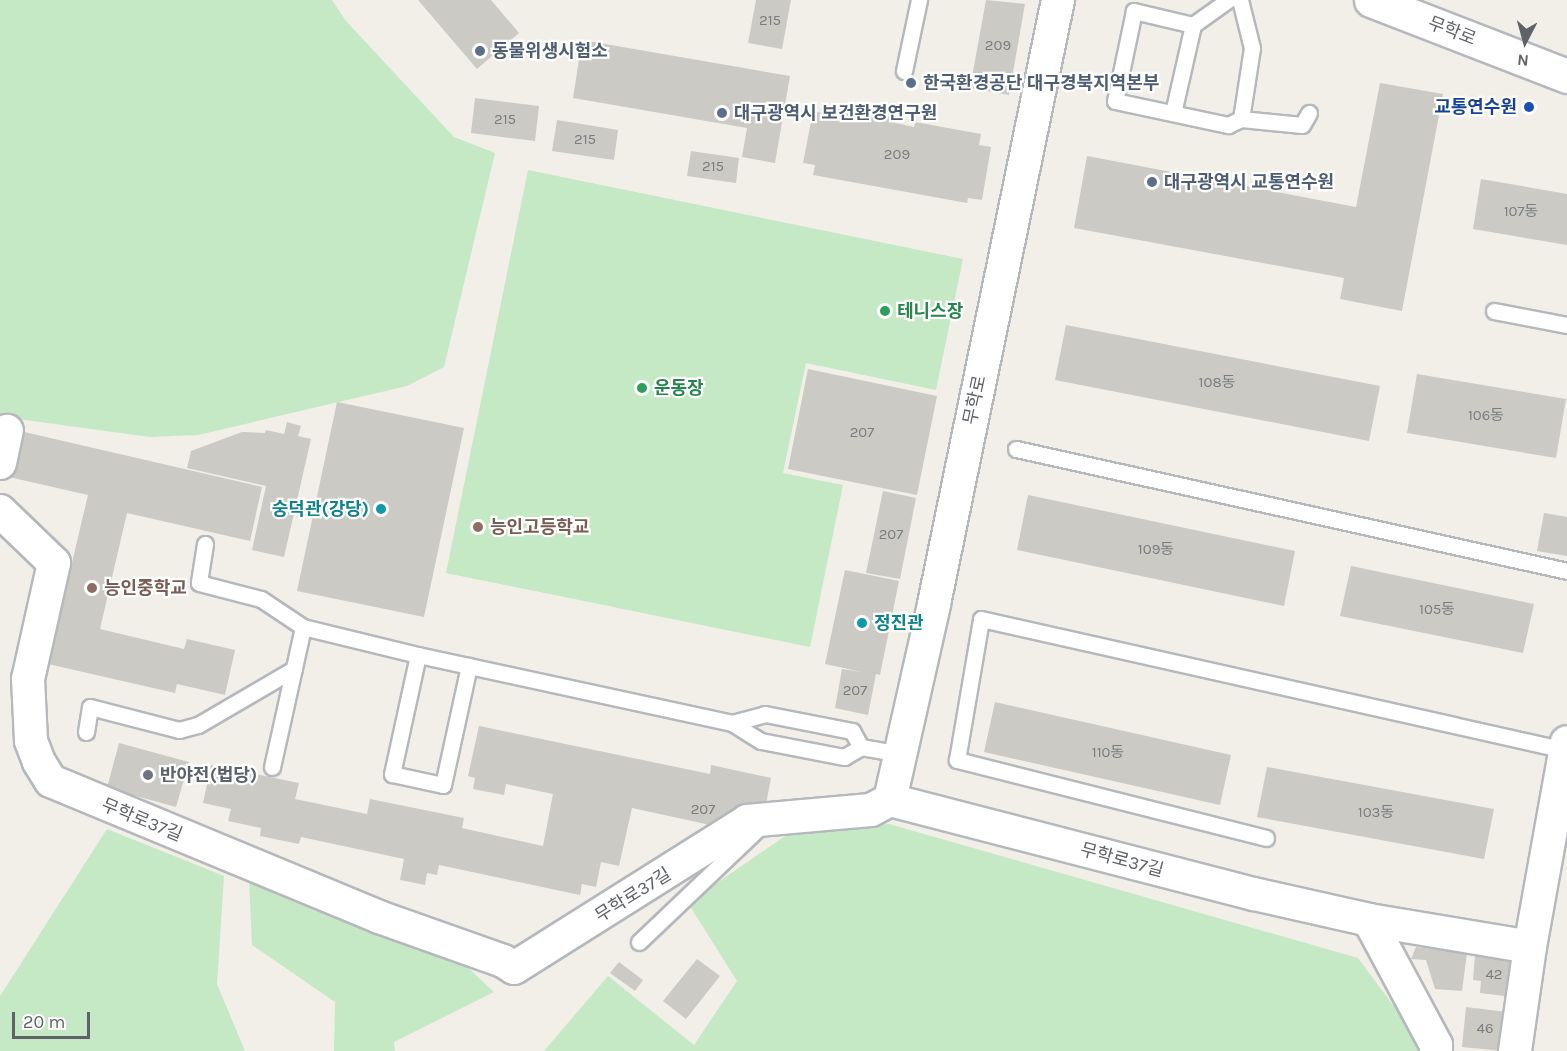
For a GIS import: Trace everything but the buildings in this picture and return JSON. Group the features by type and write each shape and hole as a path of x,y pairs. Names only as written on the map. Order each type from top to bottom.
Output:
{"main road":[{"name":"무학로","path":"1371,0 1567,75"}],"street":[{"name":"무학로","path":"890,800 1058,0"},
{"path":"0,463 7,431"},
{"name":"무학로37길","path":"0,511 54,563 28,679 31,741 39,762 51,781 379,916 503,961 514,968 747,821 872,810 890,800 1254,894 1369,920 1530,947"},
{"path":"1515,1051 1530,947 1557,843 1566,746"},
{"path":"1369,920 1436,1045 1436,1051"}],"lane":[{"path":"904,71 919,0"},
{"path":"1173,113 1193,25 1228,0"},
{"path":"1240,0 1252,48 1241,119"},
{"path":"1193,25 1134,10 1115,100 1227,124 1241,119 1302,125 1309,113"},
{"path":"1494,311 1567,325"},
{"path":"1016,449 1567,571"},
{"path":"205,544 199,583 261,598 303,627 418,655 732,723 761,741 844,757 861,747 901,754"},
{"path":"1266,838 957,760 981,619 1566,746"},
{"path":"272,767 303,627"},
{"path":"418,655 392,774 443,785 469,666"},
{"path":"86,732 90,707 179,730 198,725 294,669"},
{"path":"732,723 765,714 852,731 861,747"},
{"path":"639,942 769,819"}],"green space":[{"path":"0,0 332,0 346,21 454,137 495,153 444,367 407,386 198,435 150,437 18,419 0,476"},
{"name":"운동장","path":"528,170 963,259 936,390 806,363 783,473 843,485 810,647 446,573"},
{"path":"889,824 1358,958 1421,1043 1420,1051 544,1051 608,976 694,1045 737,981 688,903 788,834"},
{"path":"107,829 224,876 217,984 245,1051 0,1051 0,996"},
{"path":"249,878 448,949 494,992 394,1042 395,1051 334,1051 335,1002 252,945"}],"place":[{"name":"동물위생시험소","path":"480,51"},
{"name":"한국환경공단 대구경북지역본부","path":"911,83"},
{"name":"교통연수원","path":"1529,107"},
{"name":"대구광역시 보건환경연구원","path":"722,113"},
{"name":"대구광역시 교통연수원","path":"1152,182"},
{"name":"테니스장","path":"885,311"},
{"name":"운동장","path":"642,388"},
{"name":"숭덕관(강당)","path":"381,509"},
{"name":"능인고등학교","path":"478,527"},
{"name":"능인중학교","path":"92,588"},
{"name":"정진관","path":"862,623"},
{"name":"반야전(법당)","path":"148,775"}]}
